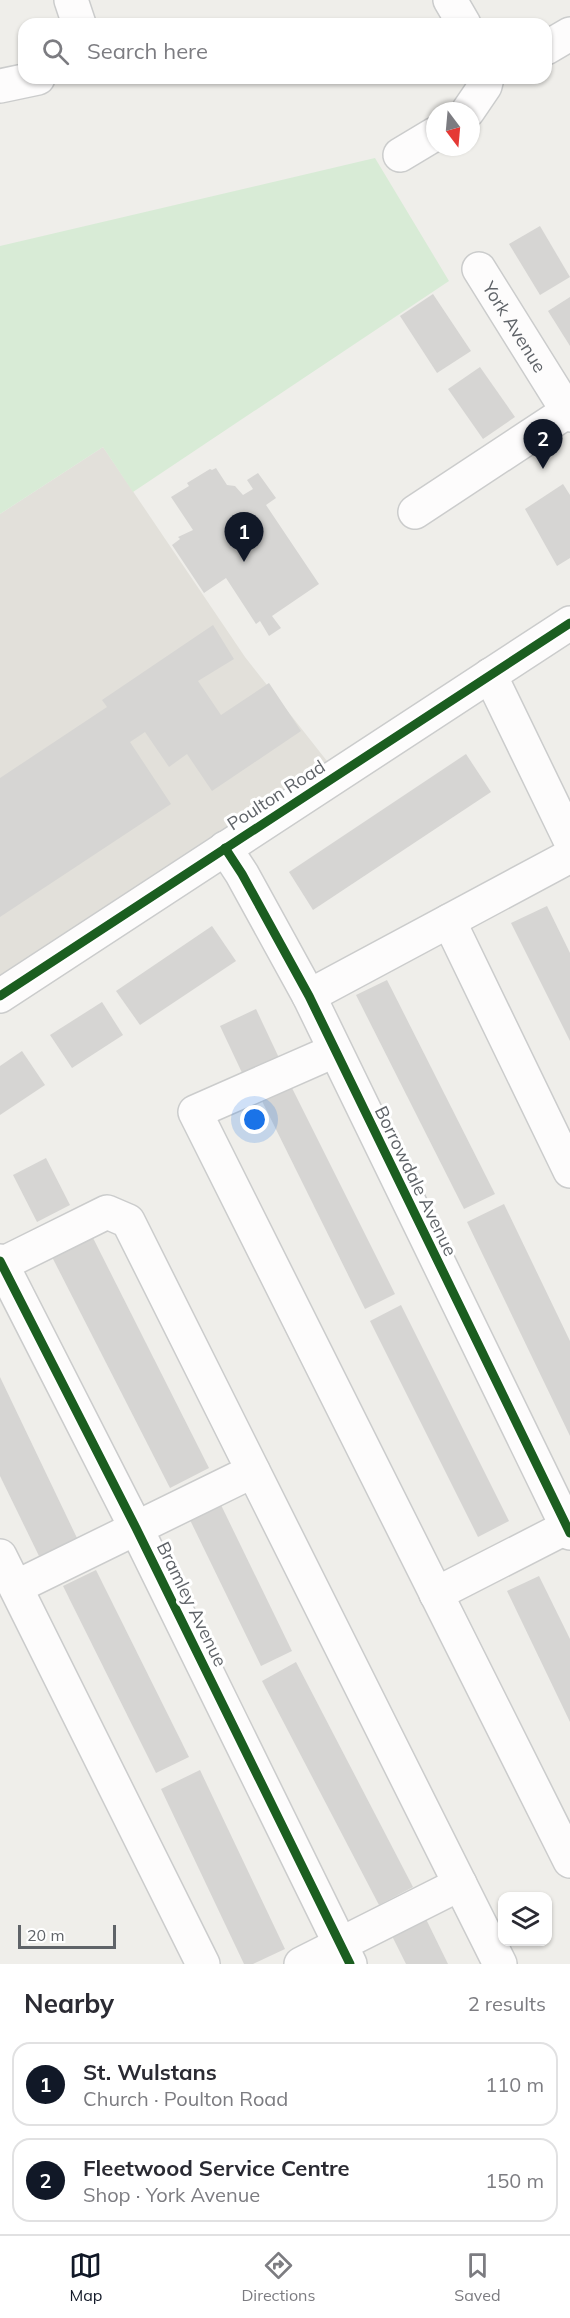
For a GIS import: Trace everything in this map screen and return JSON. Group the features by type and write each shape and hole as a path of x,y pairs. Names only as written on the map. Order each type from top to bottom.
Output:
{"street":[{"path":"71,0 77,18"},
{"path":"450,0 460,18"},
{"path":"552,44 570,34"},
{"path":"0,86 18,82"},
{"path":"476,102 486,84"},
{"path":"400,155 426,139"},
{"name":"York Avenue","path":"479,269 569,413"},
{"path":"415,512 569,413"},
{"name":"Poulton Road","path":"0,996 570,623"},
{"path":"490,675 570,840"},
{"name":"Borrowdale Avenue","path":"225,848 242,874 309,996 334,1051 565,1513"},
{"path":"309,996 570,856"},
{"path":"449,921 570,1171"},
{"path":"334,1051 195,1112 570,1861"},
{"path":"0,1263 107,1212 128,1221 500,1964"},
{"name":"Bramley Avenue","path":"0,1263 136,1528 345,1954"},
{"path":"16,1587 253,1471"},
{"path":"436,1594 565,1513"},
{"path":"0,1556 203,1964"},
{"path":"301,1964 345,1954 460,1884"}],"shaded area":[{"path":"103,447 245,657 338,775 0,996 0,514"}],"green space":[{"path":"375,158 449,281 133,492 103,447 0,514 0,246"}],"building":[{"path":"540,226 570,277 540,295 509,244"},
{"path":"433,294 471,351 437,373 400,316"},
{"path":"570,297 570,346 548,311"},
{"path":"480,367 515,417 483,439 448,389"},
{"path":"216,468 227,485 235,486 243,495 253,489 247,480 258,473 276,498 266,505 319,584 272,616 281,628 269,636 260,621 256,624 226,578 204,593 172,545 180,539 178,537 193,530 171,497 189,486 187,483 210,469"},
{"path":"563,484 570,495 570,558 557,566 525,509"},
{"path":"213,625 234,659 198,681 221,715 269,683 301,731 212,791 187,754 169,767 145,732 130,742 171,804 0,917 0,778 107,707 102,700"},
{"path":"466,754 491,792 313,910 289,872"},
{"path":"547,906 570,953 570,1041 511,923"},
{"path":"212,926 236,961 140,1025 116,991"},
{"path":"387,980 495,1194 464,1209 356,995"},
{"path":"102,1002 123,1035 72,1068 50,1035"},
{"path":"256,1009 280,1060 244,1077 220,1026"},
{"path":"22,1051 45,1085 0,1115 0,1066"},
{"path":"287,1078 395,1294 365,1309 258,1093"},
{"path":"46,1158 70,1205 37,1222 13,1175"},
{"path":"504,1204 570,1341 570,1436 467,1222"},
{"path":"90,1232 209,1468 170,1488 50,1253"},
{"path":"401,1305 509,1521 478,1537 370,1321"},
{"path":"0,1377 77,1538 39,1556 0,1476"},
{"path":"221,1505 292,1651 261,1666 190,1520"},
{"path":"96,1570 189,1757 156,1773 63,1586"},
{"path":"539,1576 570,1639 570,1722 507,1591"},
{"path":"296,1662 413,1887 379,1905 262,1681"},
{"path":"200,1770 285,1949 253,1964 244,1964 161,1789"},
{"path":"425,1917 448,1964 406,1964 391,1934"}],"cycle path":[{"path":"0,996 570,623"},
{"path":"225,848 242,874 309,996 570,1533"},
{"path":"0,1261 136,1528 350,1964"}],"place":[{"name":"Fleetwood Service Centre","path":"543,469"},
{"name":"St. Wulstans","path":"244,562"}]}
